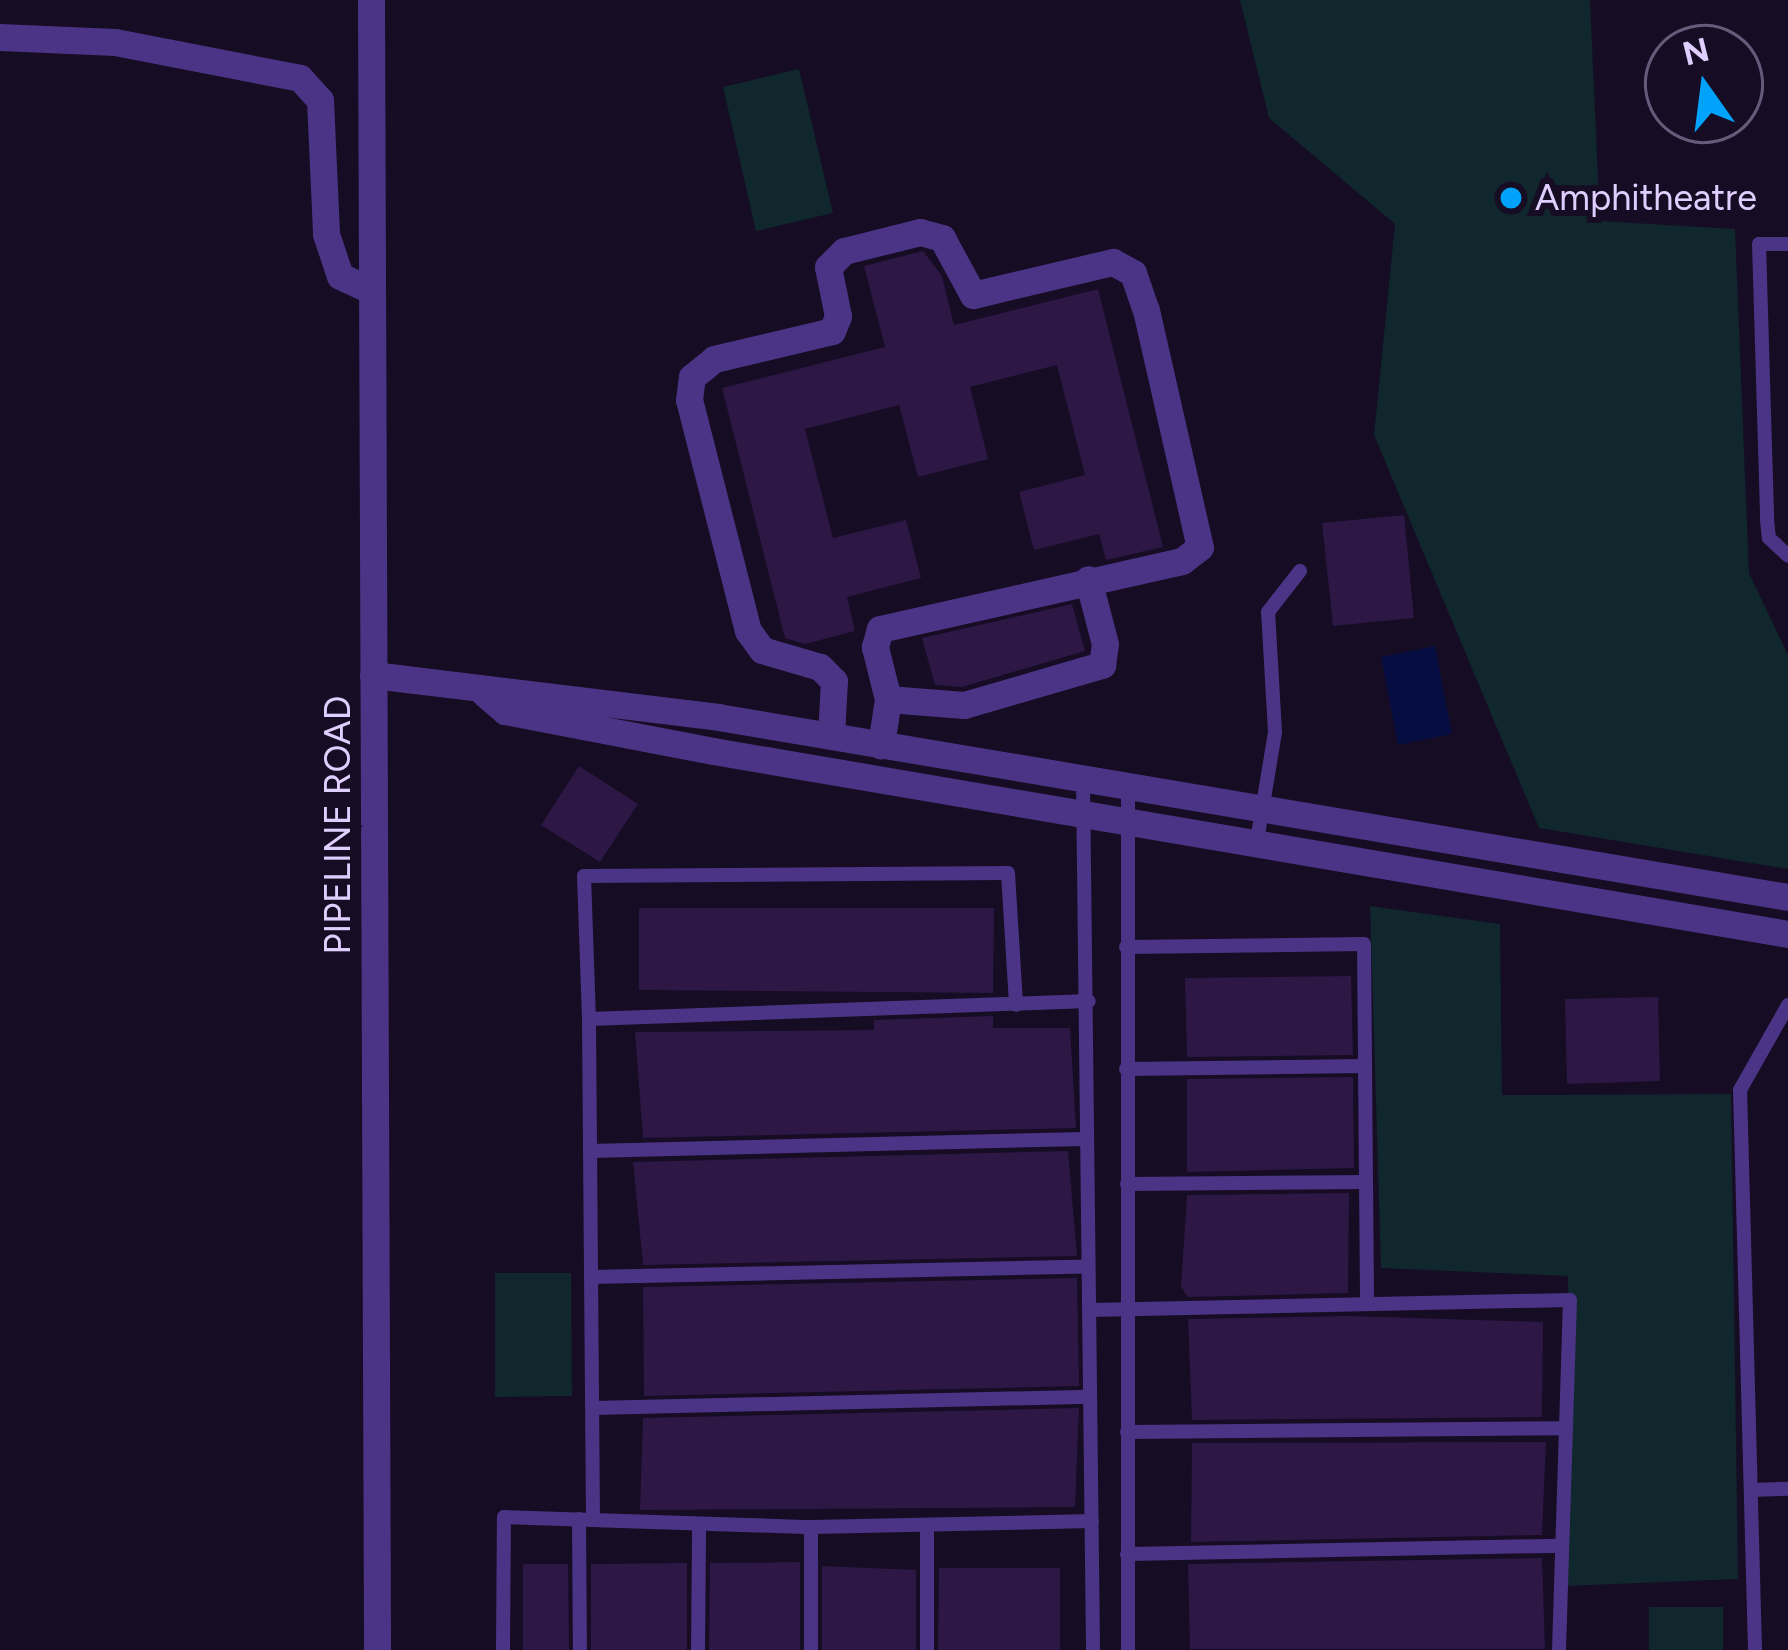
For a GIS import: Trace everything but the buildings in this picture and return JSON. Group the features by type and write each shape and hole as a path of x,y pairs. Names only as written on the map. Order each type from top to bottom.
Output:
{"street":[{"name":"PIPELINE ROAD","path":"371,0 368,289 377,1650"},
{"path":"0,37 116,42 300,78 320,100 326,234 340,275 368,289"},
{"path":"831,736 834,681 820,667 762,650 748,631 689,400 692,377 714,359 832,331 838,316 829,267 844,251 920,232 942,238 973,295 1113,262 1133,273 1202,528 1200,547 1182,560 880,629 875,647 888,699 881,745"},
{"path":"888,699 964,705 1102,665 1105,644 1088,579"},
{"path":"373,675 484,693 508,686 718,717 1788,897"},
{"path":"484,693 505,711 713,752 1788,934"}],"lane":[{"path":"1788,244 1759,244 1767,520 1769,538 1788,556"},
{"path":"1257,841 1276,715 1268,612 1300,571"},
{"path":"713,752 718,717"},
{"path":"1083,780 1094,1650"},
{"path":"1127,787 1128,1650"},
{"path":"580,1650 593,1408 584,876 1008,873 1016,1005"},
{"path":"1126,947 1364,944 1367,1298"},
{"path":"589,1019 1089,1001"},
{"path":"1755,1650 1740,1090 1781,1030 1788,1005"},
{"path":"1126,1069 1365,1066"},
{"path":"590,1151 1087,1139"},
{"path":"1126,1184 1366,1182"},
{"path":"592,1277 1088,1267"},
{"path":"1089,1310 1367,1298 1570,1300 1559,1650"},
{"path":"593,1408 1090,1397"},
{"path":"1126,1432 1564,1428"},
{"path":"1751,1490 1788,1490"},
{"path":"503,1650 504,1517 811,1528 1092,1521"},
{"path":"698,1650 699,1525"},
{"path":"927,1527 927,1650"},
{"path":"811,1528 812,1650"},
{"path":"1126,1555 1561,1546"}],"green space":[{"path":"1240,0 1590,0 1600,221 1735,229 1749,573 1788,655 1788,869 1539,828 1374,435 1395,224 1269,118"},
{"path":"799,69 833,213 756,231 723,87"},
{"path":"1370,906 1500,924 1502,1095 1731,1094 1738,1579 1566,1586 1568,1276 1381,1268"},
{"path":"495,1273 571,1273 572,1396 495,1397"},
{"path":"1649,1607 1723,1607 1723,1650 1649,1650"}],"shaded area":[{"path":"1435,646 1452,734 1398,745 1381,657"}],"place":[{"name":"Amphitheatre","path":"1511,198"}]}
